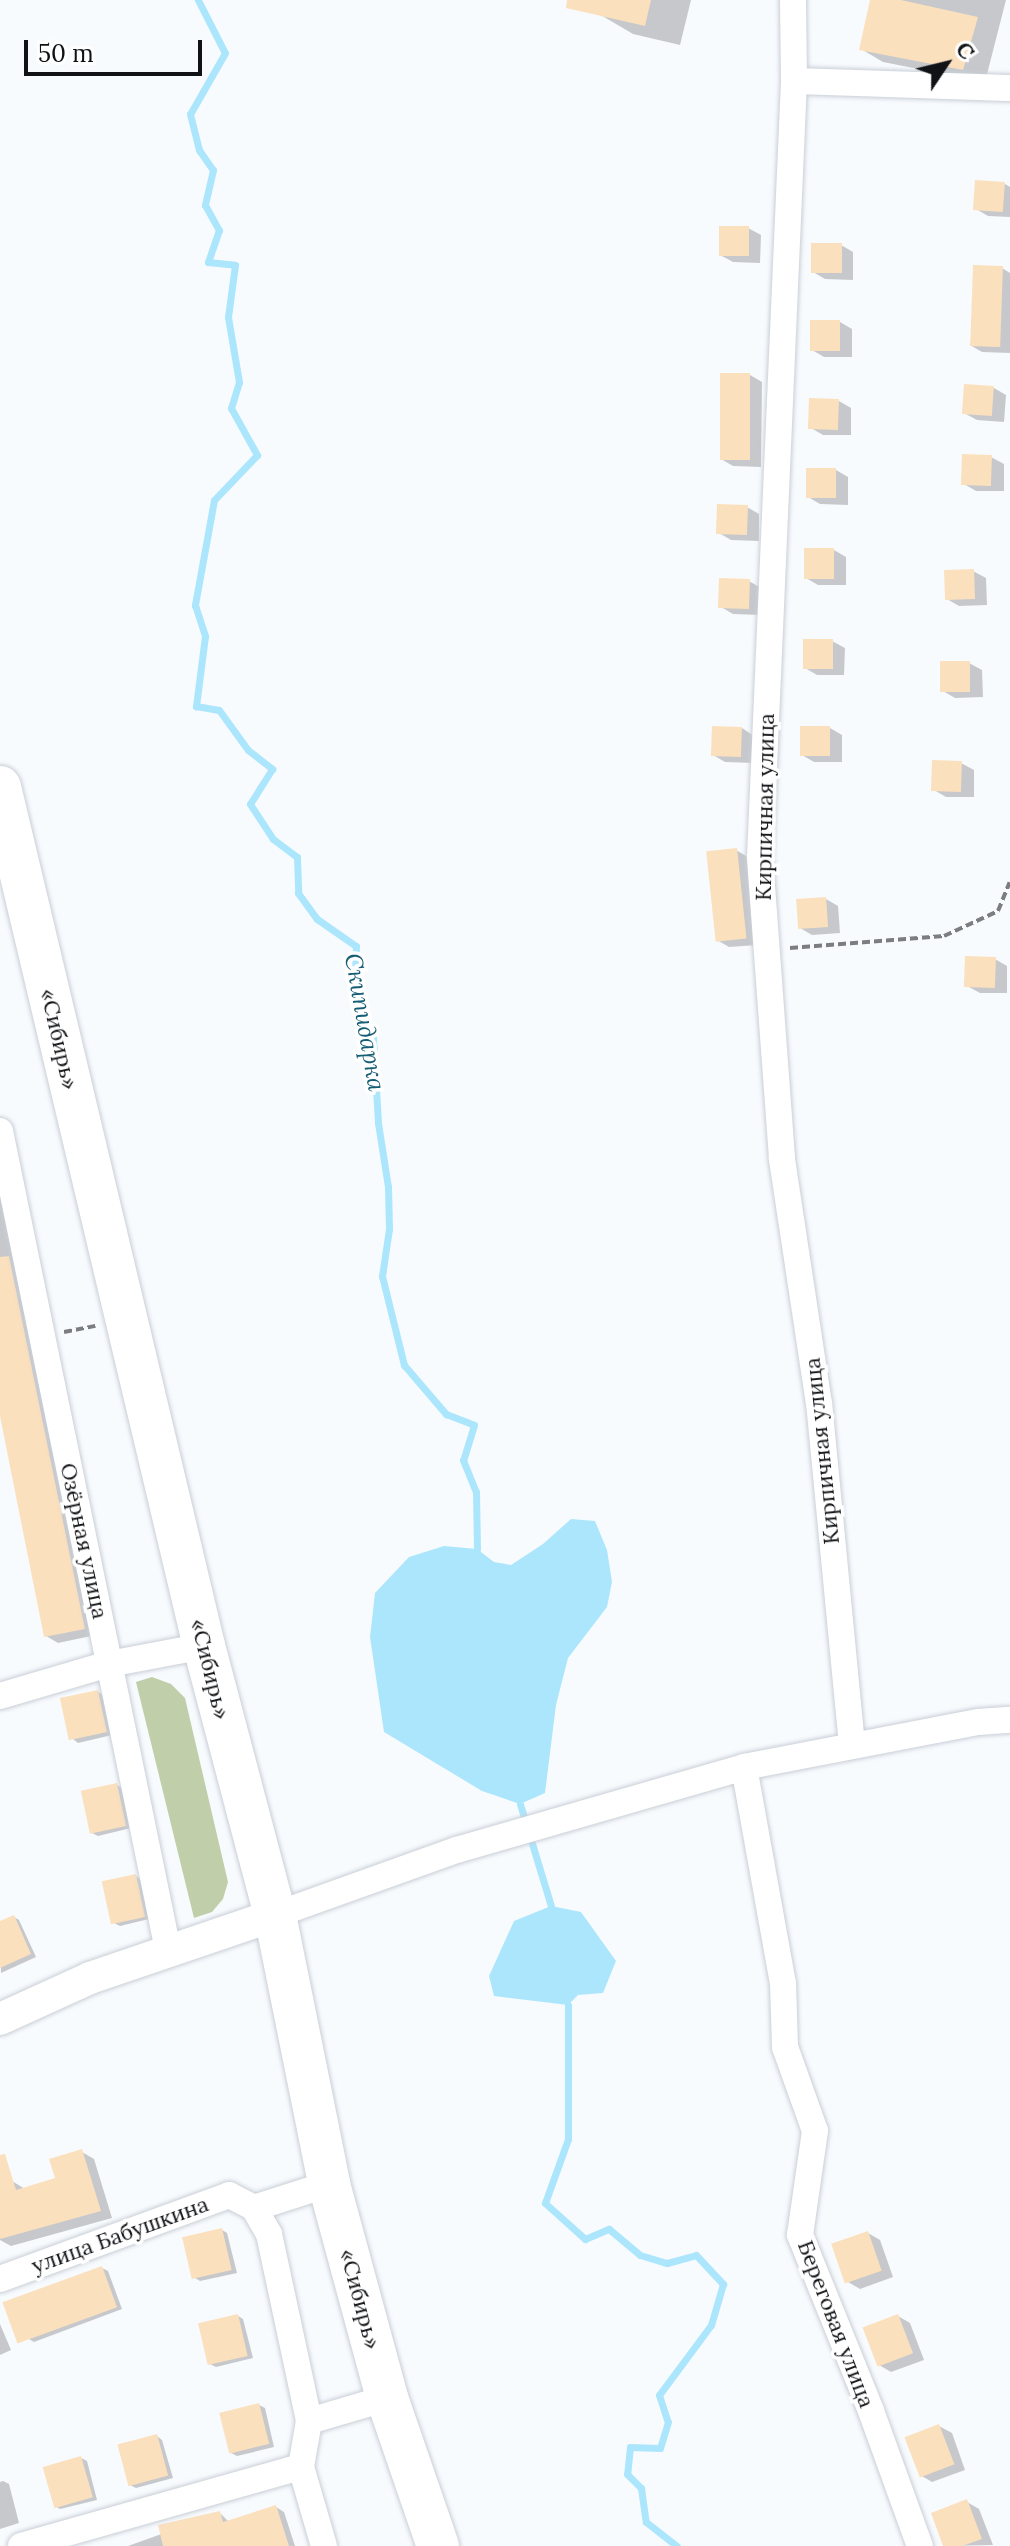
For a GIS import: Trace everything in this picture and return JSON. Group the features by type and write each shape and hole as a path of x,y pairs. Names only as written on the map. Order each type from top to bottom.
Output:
{"main road":[{"name":"«Сибирь»","path":"0,787 124,1321 204,1646 275,1915 329,2184 387,2398 438,2546"}],"street":[{"name":"Кирпичная улица","path":"793,0 794,81 760,857 782,1158 819,1404 852,1745"},
{"path":"794,81 1010,88"},
{"name":"Озёрная улица","path":"0,1131 168,1950"},
{"path":"0,1696 109,1664 204,1646"},
{"path":"0,2019 90,1978 457,1850 744,1767 978,1722 1010,1720"},
{"name":"Береговая улица","path":"744,1767 783,1983 785,2047 815,2131 800,2235 871,2411 920,2546"},
{"path":"324,2546 301,2467 309,2421 269,2234 254,2208 329,2184"},
{"name":"улица Бабушкина","path":"0,2279 229,2195 254,2208"},
{"path":"309,2421 387,2398"},
{"path":"21,2546 301,2467"}],"path":[{"path":"767,950 944,936 998,911 1010,882"},
{"path":"42,1336 124,1321"}],"green space":[{"path":"152,1677 171,1684 185,1698 228,1882 223,1899 212,1912 194,1918 136,1682"}],"water":[{"path":"571,1519 595,1521 607,1550 612,1582 607,1607 568,1658 556,1705 545,1793 520,1804 482,1791 384,1732 370,1637 375,1593 409,1557 444,1546 477,1549 494,1562 511,1565 543,1544"},
{"path":"551,1906 581,1912 616,1961 603,1993 578,1995 568,2005 494,1996 489,1976 514,1921"}],"building":[{"path":"567,0 651,0 645,26 566,8"},
{"path":"870,0 901,0 978,17 963,70 859,50"},
{"path":"975,180 1005,182 1003,212 973,210"},
{"path":"719,226 749,226 749,256 719,256"},
{"path":"811,243 842,243 842,273 811,273"},
{"path":"973,265 1003,266 1000,347 970,346"},
{"path":"810,320 840,320 840,351 810,351"},
{"path":"720,373 750,373 750,460 720,460"},
{"path":"964,384 994,386 992,416 962,414"},
{"path":"809,398 839,399 838,430 808,429"},
{"path":"962,454 992,455 991,486 961,485"},
{"path":"806,468 836,468 836,498 806,498"},
{"path":"717,504 748,505 747,535 716,534"},
{"path":"804,548 834,548 834,579 804,579"},
{"path":"974,569 975,599 945,600 944,570"},
{"path":"719,578 750,579 749,609 718,608"},
{"path":"803,639 833,639 833,669 803,669"},
{"path":"940,661 970,661 970,692 940,692"},
{"path":"712,726 742,727 741,757 711,756"},
{"path":"800,726 830,726 830,756 800,756"},
{"path":"932,760 962,761 961,792 931,791"},
{"path":"737,848 747,939 716,942 706,851"},
{"path":"826,897 828,927 798,929 796,899"},
{"path":"965,956 996,957 995,988 964,987"},
{"path":"9,1256 85,1629 44,1637 0,1416 0,1257"},
{"path":"98,1690 107,1732 69,1740 60,1698"},
{"path":"117,1783 126,1826 90,1834 81,1791"},
{"path":"136,1874 145,1917 111,1924 102,1881"},
{"path":"14,1915 31,1954 0,1968 0,1921"},
{"path":"82,2149 101,2211 0,2239 0,2155 5,2154 16,2190 55,2178 49,2159"},
{"path":"222,2228 232,2270 192,2279 182,2237"},
{"path":"868,2231 882,2271 845,2283 831,2244"},
{"path":"102,2266 117,2307 17,2344 2,2302"},
{"path":"238,2314 248,2356 208,2365 198,2323"},
{"path":"898,2314 913,2353 878,2367 863,2328"},
{"path":"259,2403 269,2444 229,2454 219,2413"},
{"path":"939,2424 954,2464 920,2477 904,2437"},
{"path":"157,2434 168,2476 129,2486 117,2445"},
{"path":"81,2456 93,2497 54,2508 43,2467"},
{"path":"967,2499 982,2539 962,2546 943,2546 931,2513"},
{"path":"276,2505 289,2546 163,2546 158,2525 220,2511 223,2522"}],"waterway":[{"name":"Скипидарка","path":"198,0 225,53 190,114 199,150 213,170 205,205 219,230 208,262 235,265 228,317 239,382 231,408 257,455 214,500 195,605 205,636 196,706 219,710 248,750 272,769 250,804 273,839 297,857 298,893 317,919 356,946 355,976 373,1038 378,1123 388,1187 389,1229 382,1276 404,1365 446,1414 474,1425 463,1460 476,1492 477,1549"},
{"name":"Скипидарка","path":"520,1804 551,1906"},
{"name":"Скипидарка","path":"568,2005 568,2139 545,2203 585,2239 609,2229 640,2255 667,2263 696,2255 723,2284 711,2325 659,2395 668,2422 660,2448 630,2447 627,2474 641,2488 646,2522 677,2546"}]}
